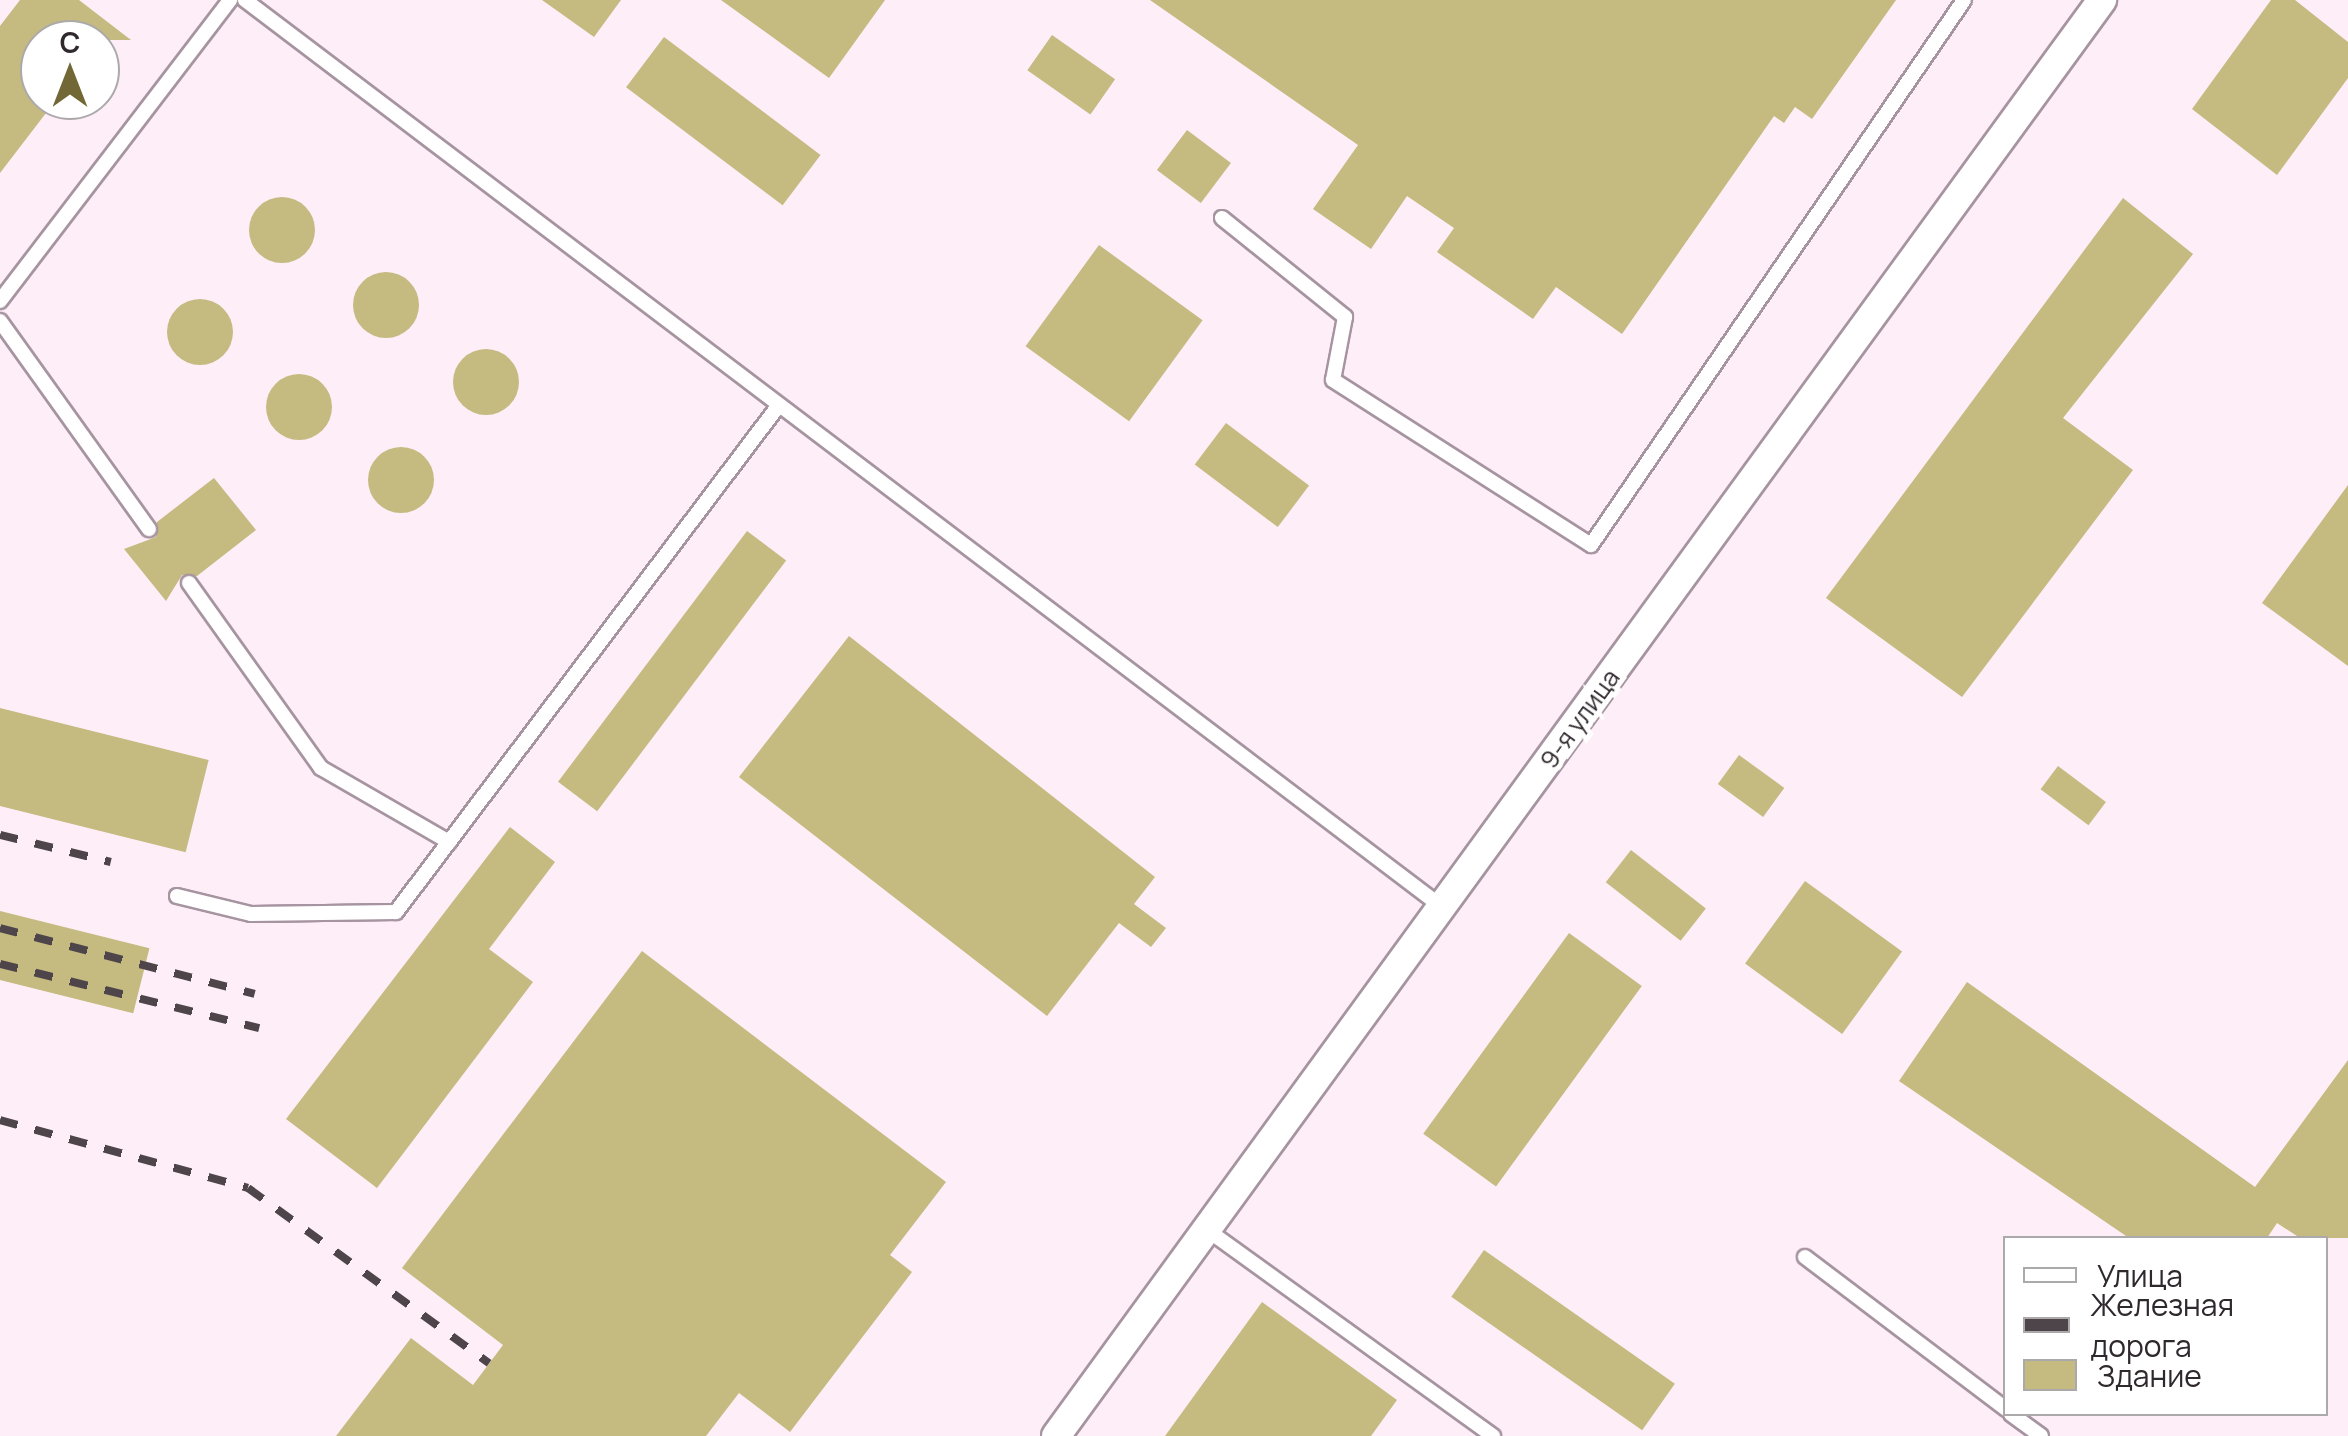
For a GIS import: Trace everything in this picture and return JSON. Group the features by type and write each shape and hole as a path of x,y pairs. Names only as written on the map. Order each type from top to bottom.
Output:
{"street":[{"name":"9-я улица","path":"1056,1436 2102,0"}],"lane":[{"path":"0,301 230,0"},
{"path":"245,0 1442,907"},
{"path":"1222,218 1346,317 1333,380 1591,546 1964,0"},
{"path":"0,321 150,529"},
{"path":"177,896 251,914 396,912 779,404"},
{"path":"189,583 321,768 449,842"},
{"path":"1206,1229 1493,1436"},
{"path":"1805,1257 2003,1406"},
{"path":"2015,1416 2041,1436"}],"building":[{"path":"20,0 79,0 105,20 20,20 20,120 41,120 0,173 0,26"},
{"path":"542,0 621,0 594,37"},
{"path":"721,0 885,0 829,78"},
{"path":"1150,0 1896,0 1812,119 1795,107 1784,123 1774,116 1622,334 1556,287 1533,319 1437,252 1454,228 1407,196 1371,249 1313,209 1358,145"},
{"path":"2271,0 2295,0 2348,42 2348,78 2277,175 2192,109"},
{"path":"1052,35 1115,79 1090,114 1027,70"},
{"path":"664,37 821,155 783,205 626,87"},
{"path":"1187,130 1231,163 1201,203 1157,170"},
{"path":"282,197 305,207 315,230 305,253 282,263 259,253 249,230 259,207"},
{"path":"2123,198 2193,254 2063,418 2133,470 1962,697 1826,598"},
{"path":"1099,245 1203,320 1129,421 1026,346"},
{"path":"386,272 409,282 419,305 409,328 386,338 363,328 353,305 363,282"},
{"path":"200,299 223,309 233,332 223,355 200,365 177,355 167,332 177,309"},
{"path":"486,349 509,359 519,382 509,405 486,415 463,405 453,382 463,359"},
{"path":"299,374 322,384 332,407 322,430 299,440 276,430 266,407 276,384"},
{"path":"1226,423 1309,486 1278,527 1195,465"},
{"path":"401,447 424,457 434,480 424,503 401,513 378,503 368,480 378,457"},
{"path":"214,478 256,530 197,576 182,575 166,601 124,549 156,537 157,522"},
{"path":"2348,485 2348,666 2262,603"},
{"path":"747,531 786,560 597,811 558,782"},
{"path":"849,636 1155,877 1134,904 1166,928 1151,947 1119,923 1047,1016 739,777"},
{"path":"0,708 209,760 186,852 0,806"},
{"path":"1739,755 1784,788 1763,817 1718,784"},
{"path":"2058,766 2106,802 2088,825 2041,789"},
{"path":"510,827 555,862 489,949 533,982 377,1188 286,1119"},
{"path":"1631,850 1706,908 1681,941 1606,882"},
{"path":"1805,881 1902,952 1842,1034 1745,964"},
{"path":"0,911 149,948 133,1013 0,980"},
{"path":"1569,933 1642,986 1496,1187 1423,1134"},
{"path":"642,951 946,1182 890,1255 912,1272 790,1432 739,1393 706,1436 336,1436 411,1338 473,1385 503,1345 402,1268"},
{"path":"1967,982 2255,1187 2348,1060 2348,1238 2297,1236 2277,1223 2268,1236 2126,1236 1899,1081"},
{"path":"1484,1250 1675,1384 1642,1430 1451,1297"},
{"path":"1262,1302 1397,1400 1371,1436 1165,1436"}],"railway":[{"path":"0,835 111,862"},
{"path":"0,928 255,994"},
{"path":"0,964 259,1028"},
{"path":"0,1120 248,1188 489,1363"}]}
